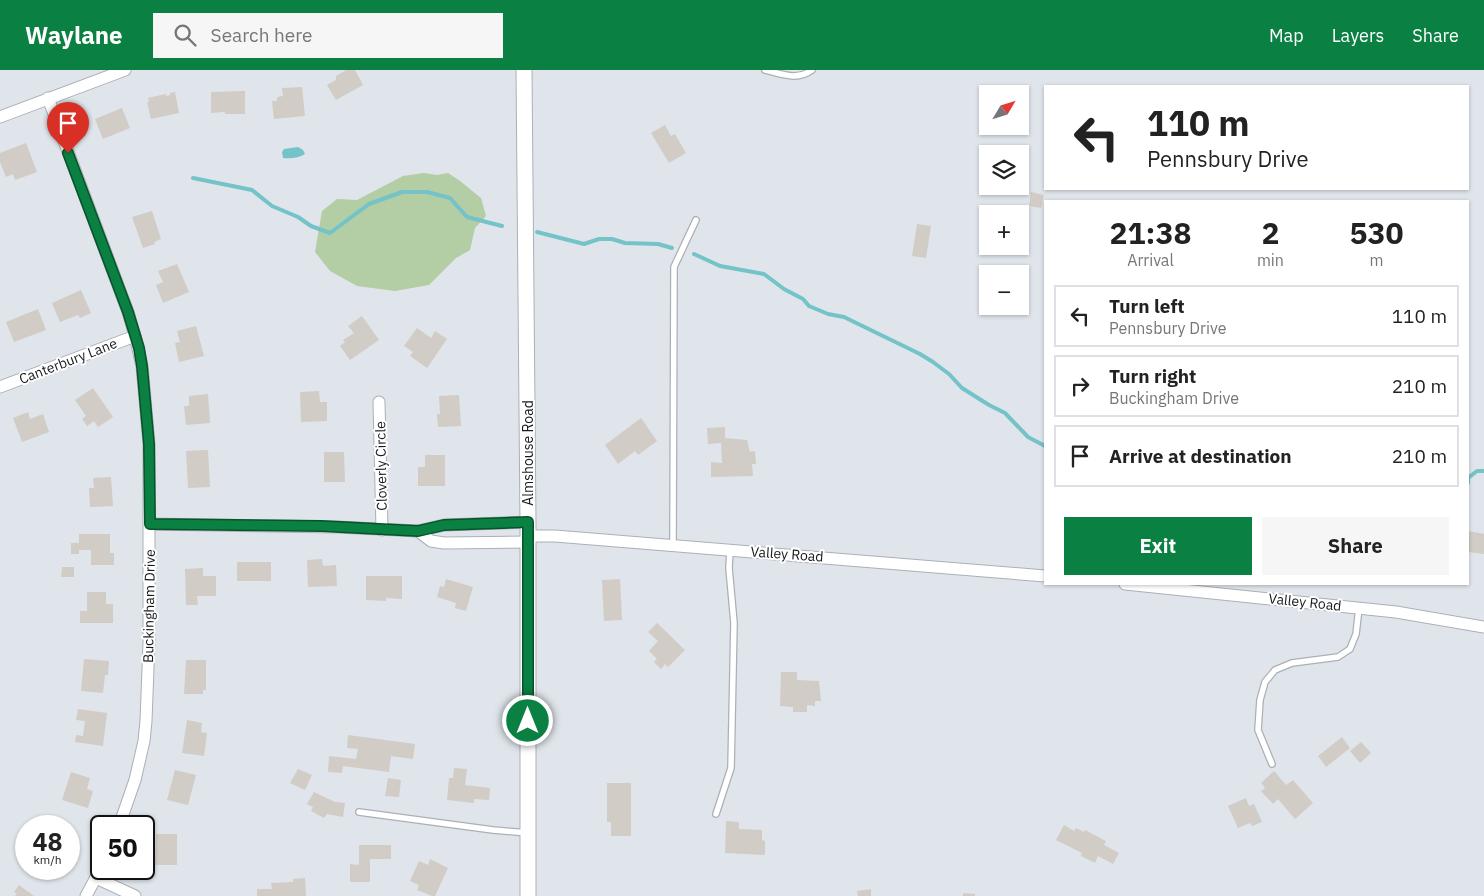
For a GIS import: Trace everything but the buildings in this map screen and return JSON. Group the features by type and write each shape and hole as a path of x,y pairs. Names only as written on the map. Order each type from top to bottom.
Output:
{"main road":[{"name":"Almshouse Road","path":"524,70 528,533 528,896"}],"street":[{"path":"0,117 125,70"},
{"name":"Buckingham Drive","path":"48,98 128,312 142,366 149,444 150,524 146,721 140,761 123,815"},
{"name":"Canterbury Lane","path":"0,387 135,336"},
{"name":"Cloverly Circle","path":"379,402 382,530"},
{"path":"150,524 299,526 418,531 444,525 528,533"},
{"path":"418,531 431,541 444,543 528,533"},
{"name":"Valley Road","path":"528,533 1044,576"},
{"name":"Valley Road","path":"1135,585 1396,612 1484,626"},
{"path":"86,896 95,880"},
{"path":"110,880 135,896"}],"lane":[{"path":"765,70 797,77 807,74 812,70"},
{"path":"674,545 674,268 696,220"},
{"path":"716,814 731,768 734,622 730,550"},
{"path":"1272,764 1258,730 1260,700 1265,682 1275,670 1292,663 1338,657 1350,649 1356,634 1359,608"},
{"path":"359,812 528,833"}],"green space":[{"path":"424,173 437,175 448,173 481,198 486,216 475,228 470,250 456,258 429,285 395,291 357,286 330,271 315,252 322,211 337,199 357,200 403,176"}],"water":[{"path":"298,147 305,154 295,158 283,158 282,152 284,149"}],"waterway":[{"path":"193,178 252,190 272,206 298,217 311,226 330,233 369,204 402,192 427,192 450,198 467,217 502,226"},
{"path":"537,232 584,244 599,239 612,239 625,243 658,244 672,248"},
{"path":"694,254 720,266 764,274 784,289 803,299 809,306 828,314 844,317 920,354 949,374 962,388 1005,413 1028,437 1044,445"},
{"path":"1469,477 1477,471 1484,471"}],"route":[{"path":"68,153 128,312 139,348 149,444 150,524 321,526 418,531 444,525 528,522 528,721"}]}
